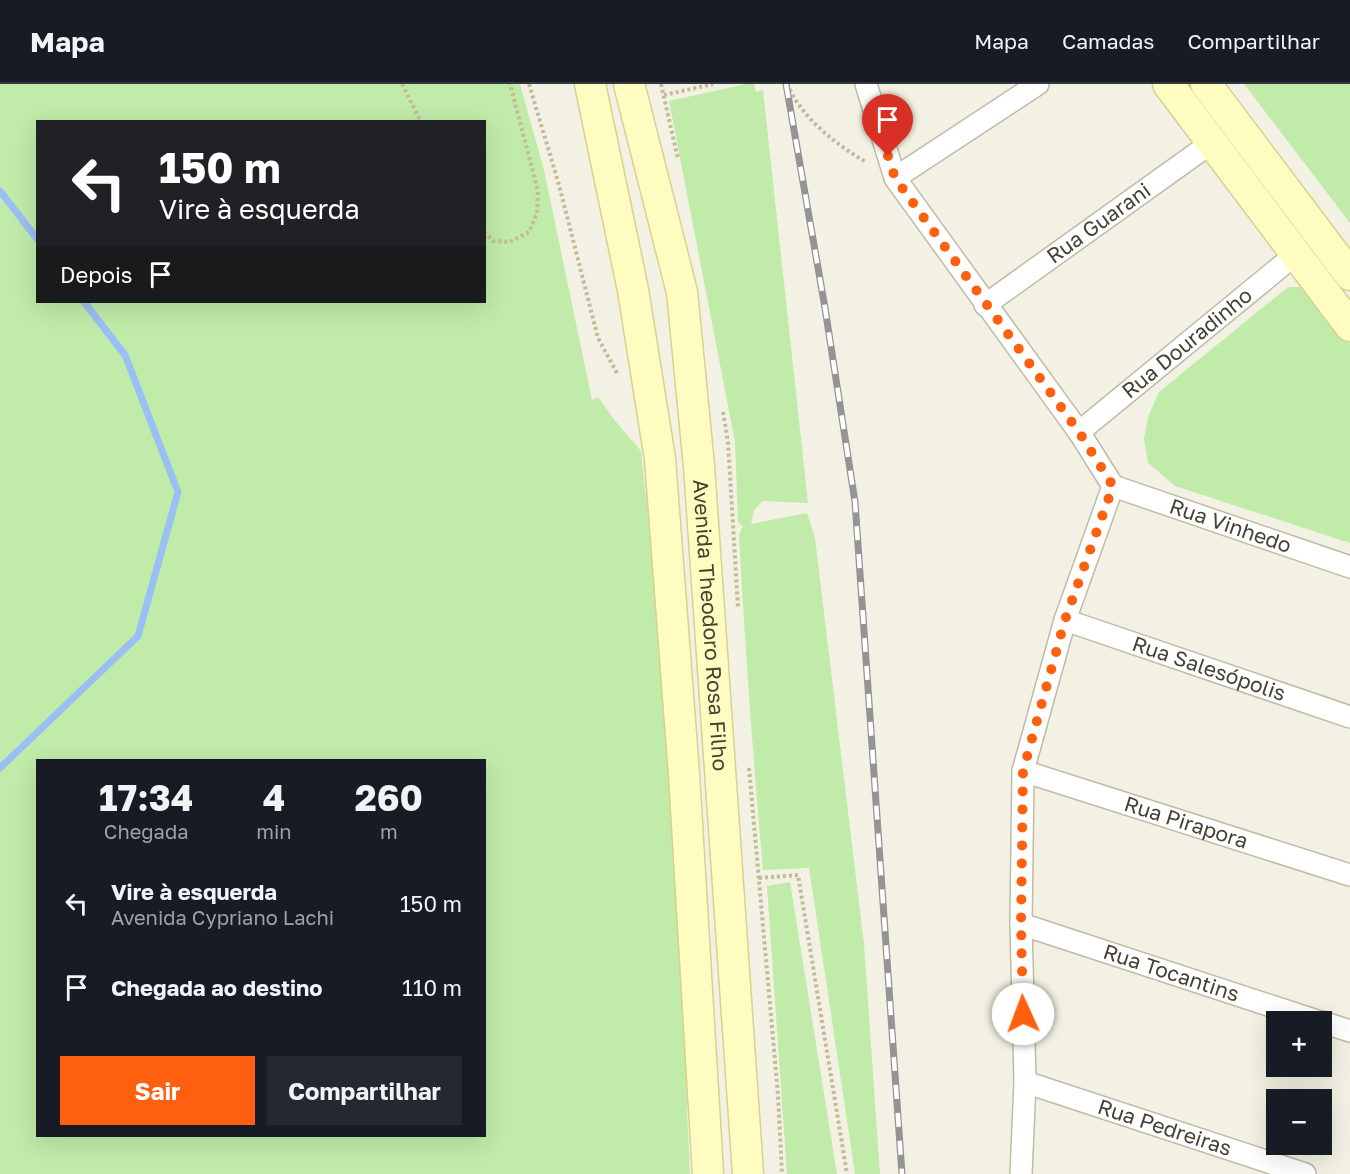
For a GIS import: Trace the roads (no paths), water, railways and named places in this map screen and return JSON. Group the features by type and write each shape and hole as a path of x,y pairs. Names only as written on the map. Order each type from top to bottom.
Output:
{"main road":[{"name":"Avenida Theodoro Rosa Filho","path":"590,84 633,290 660,459 684,774 708,1174"},
{"name":"Avenida Theodoro Rosa Filho","path":"630,84 682,292 699,466 748,1174"},
{"path":"1168,84 1350,326"},
{"path":"1206,84 1350,275"},
{"path":"684,774 720,773"}],"street":[{"path":"866,84 895,178 1079,432 1113,486 1065,620 1023,771 1021,924 1025,1082 1020,1174"},
{"path":"895,178 1038,84"},
{"name":"Rua Guarani","path":"985,305 1211,143"},
{"name":"Rua Douradinho","path":"1079,432 1296,254"},
{"name":"Rua Vinhedo","path":"1113,486 1350,567"},
{"name":"Rua Salesópolis","path":"1065,620 1350,717"},
{"name":"Rua Pirapora","path":"1023,771 1350,875"},
{"name":"Rua Tocantins","path":"1021,924 1287,1011"},
{"name":"Rua Tocantins","path":"1332,1025 1350,1031"},
{"name":"Rua Pedreiras","path":"1025,1082 1305,1174"}],"waterway":[{"path":"0,191 36,237"},
{"path":"0,768 138,636 178,492 125,355 85,303"}],"railway":[{"path":"786,84 825,308 855,502 902,1174"}]}
